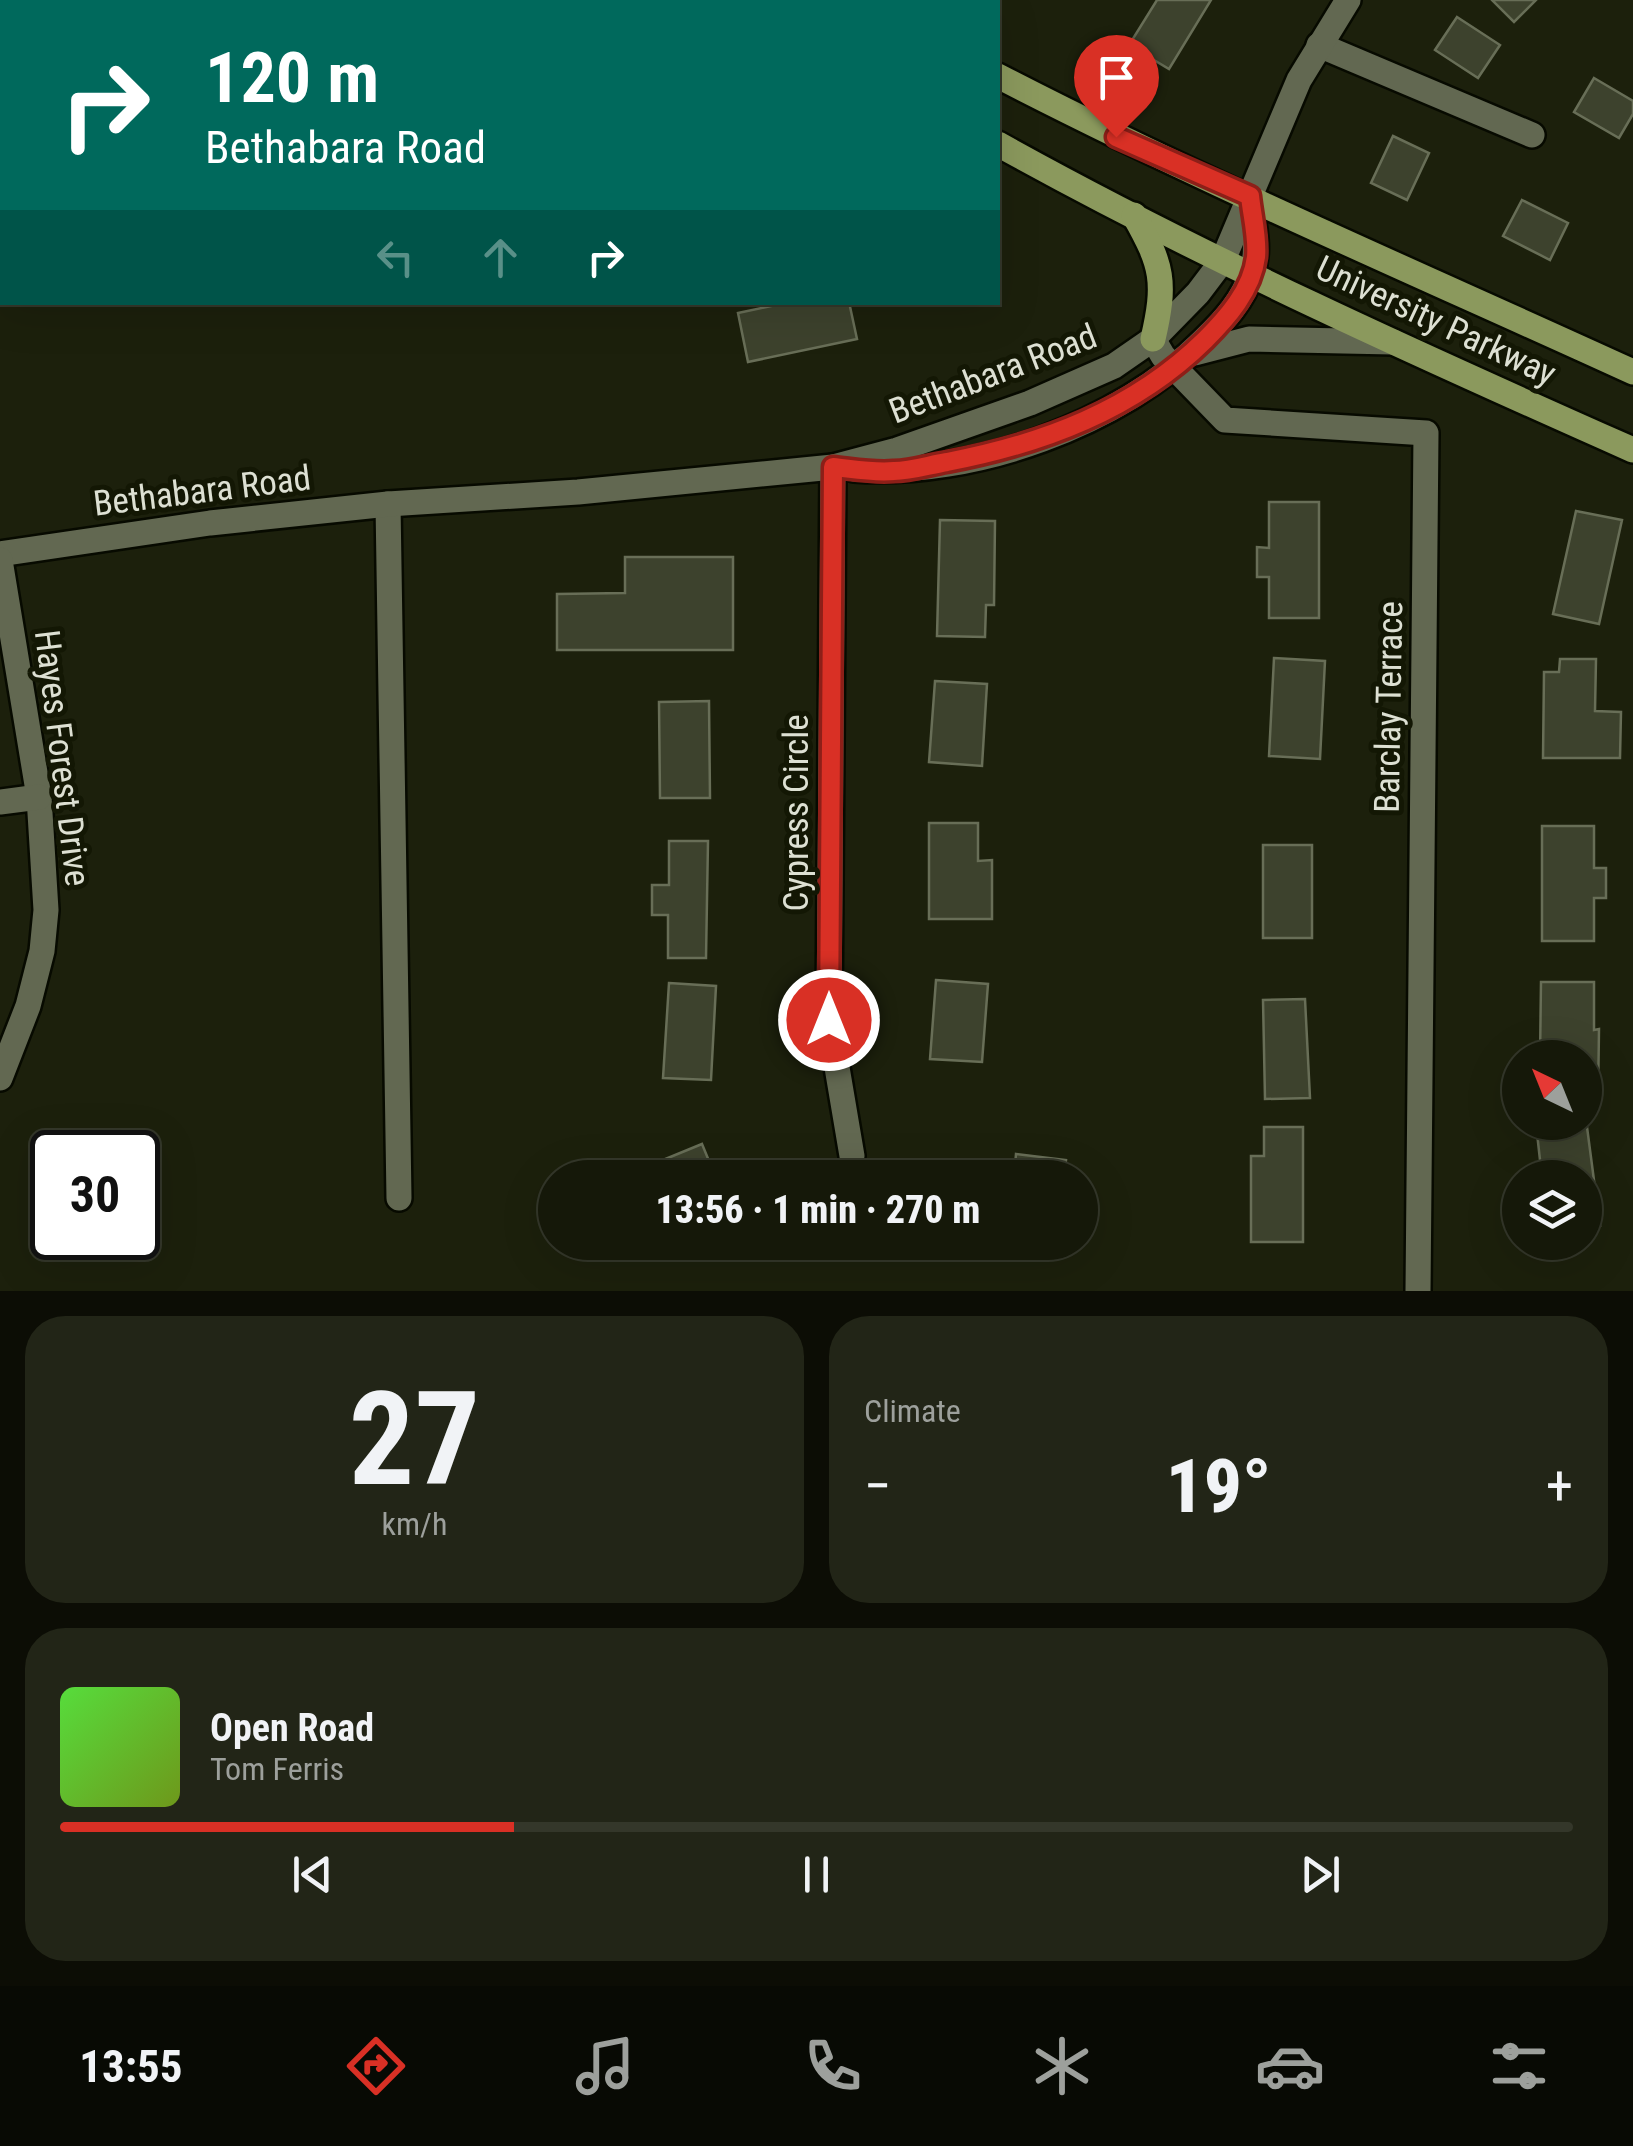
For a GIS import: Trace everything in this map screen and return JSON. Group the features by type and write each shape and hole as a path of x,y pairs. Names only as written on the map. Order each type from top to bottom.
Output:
{"main road":[{"name":"University Parkway","path":"1000,77 1146,152 1633,372"},
{"name":"University Parkway","path":"1000,145 1223,260 1633,450"},
{"path":"1134,215 1154,251 1161,277 1162,300 1153,339"}],"street":[{"name":"Bethabara Road","path":"0,557 210,523 833,467 897,450 1030,403 1114,366 1153,339 1198,293 1223,260 1299,80 1348,0"},
{"path":"1319,45 1532,135"},
{"path":"1250,196 1256,257 1252,273"},
{"name":"Bethabara Road","path":"833,467 894,472 1004,452 1079,424 1139,395 1182,362 1240,300 1252,273"},
{"name":"Barclay Terrace","path":"1153,339 1182,362 1226,420 1426,432 1418,1291"},
{"path":"1182,362 1249,339 1395,342"},
{"name":"Cypress Circle","path":"833,467 829,1020 852,1156"},
{"path":"388,504 399,1198"},
{"name":"Hayes Forest Drive","path":"0,557 39,797 46,910 42,951 28,1006 0,1078"},
{"path":"0,802 39,797"}],"building":[{"path":"1157,0 1211,0 1169,69 1129,45"},
{"path":"1492,0 1536,0 1514,22"},
{"path":"1457,17 1500,45 1478,78 1435,50"},
{"path":"1594,78 1633,101 1633,114 1619,138 1574,112"},
{"path":"1393,136 1429,153 1407,200 1371,183"},
{"path":"1522,200 1568,223 1550,260 1503,236"},
{"path":"776,305 850,305 857,339 748,362 738,313"},
{"path":"1269,502 1319,502 1319,618 1269,618 1269,577 1257,577 1257,547 1269,548"},
{"path":"1576,511 1622,520 1599,624 1553,614"},
{"path":"940,520 995,521 994,605 986,605 985,637 937,636"},
{"path":"625,557 733,557 733,650 557,650 557,594 625,593"},
{"path":"1274,658 1325,661 1320,759 1269,756"},
{"path":"1560,659 1596,659 1595,711 1621,712 1620,758 1543,758 1544,672 1559,672"},
{"path":"935,681 987,684 982,766 929,762"},
{"path":"709,701 710,798 660,798 659,702"},
{"path":"929,823 978,823 978,861 992,860 992,919 929,919"},
{"path":"1542,826 1594,826 1594,868 1606,868 1606,898 1594,898 1594,941 1542,941"},
{"path":"669,841 708,841 706,958 668,958 668,915 652,915 652,885 669,885"},
{"path":"1263,845 1312,845 1312,938 1263,938"},
{"path":"936,980 988,984 982,1062 930,1059"},
{"path":"1541,982 1594,982 1594,1030 1599,1029 1599,1040 1540,1040"},
{"path":"669,983 716,986 711,1080 663,1078"},
{"path":"1305,999 1310,1098 1265,1099 1263,1000"},
{"path":"1264,1127 1303,1127 1303,1242 1251,1242 1251,1156 1264,1156"},
{"path":"1538,1140 1589,1140 1591,1160 1540,1160"},
{"path":"702,1144 709,1160 663,1160"},
{"path":"1016,1154 1066,1160 1016,1160"}],"route":[{"path":"829,1020 833,467 894,472 1004,452 1079,424 1139,395 1175,368 1240,300 1252,273 1256,257 1250,196 1116,137"}]}
